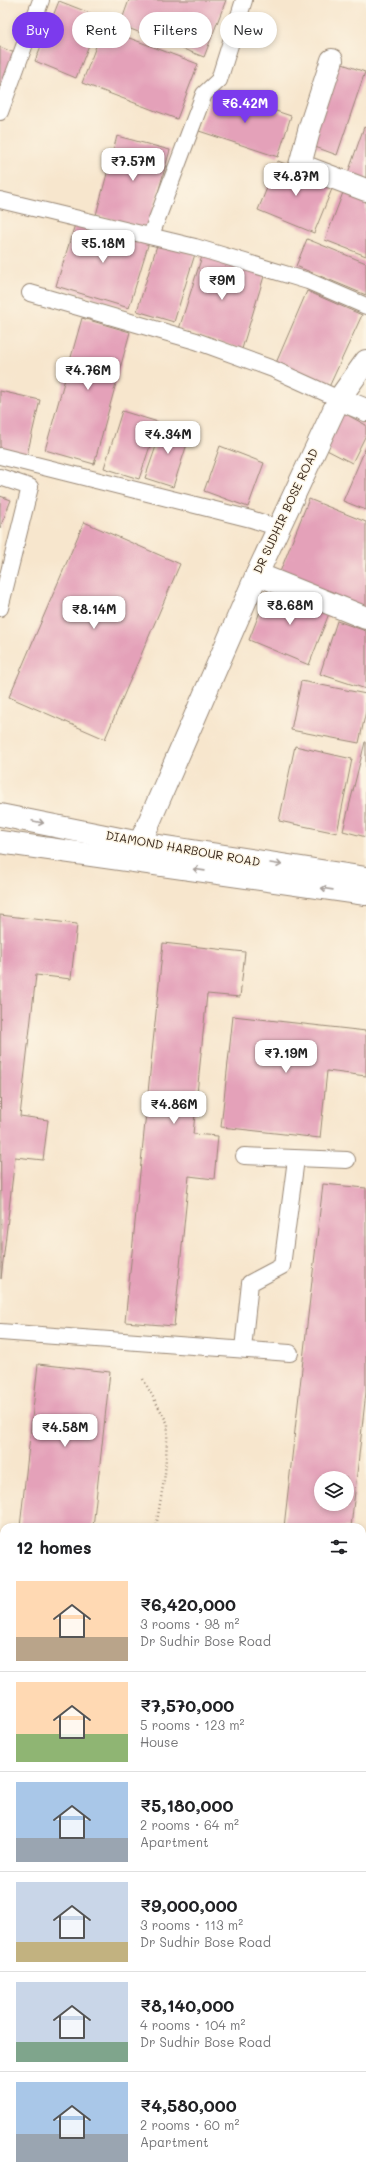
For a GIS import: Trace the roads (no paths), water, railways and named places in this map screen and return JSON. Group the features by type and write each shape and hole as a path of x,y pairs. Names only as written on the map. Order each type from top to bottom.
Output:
{"street":[{"path":"332,60 310,127 300,165 366,190"},
{"name":"DR SUDHIR BOSE ROAD","path":"140,843 257,574 339,399 366,361"},
{"path":"339,399 366,410"},
{"path":"257,574 366,618"},
{"name":"DIAMOND HARBOUR ROAD","path":"0,815 140,843 366,878"},
{"name":"DIAMOND HARBOUR ROAD","path":"0,842 366,894"}],"lane":[{"path":"0,112 41,0"},
{"path":"151,235 204,94 219,80 244,0"},
{"path":"0,200 151,235 308,282 366,306"},
{"path":"30,293 196,341 273,369 339,399"},
{"path":"0,456 251,519 279,528"},
{"path":"0,477 30,487 0,608"},
{"path":"244,1156 347,1160"},
{"path":"243,1349 250,1283 282,1266 296,1159"},
{"path":"0,1332 290,1353"}]}
